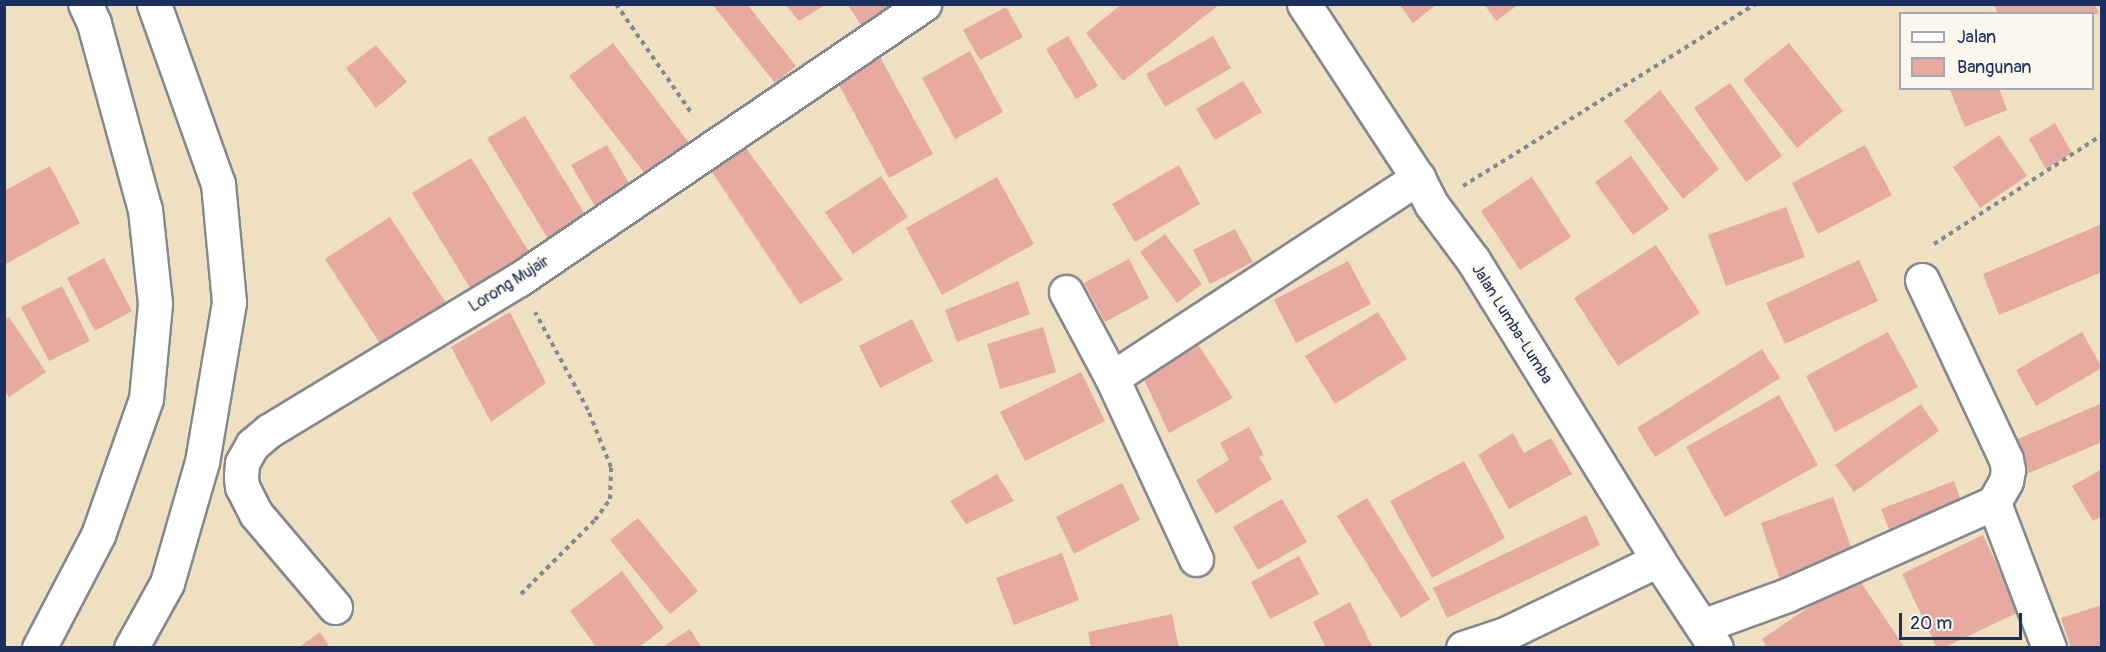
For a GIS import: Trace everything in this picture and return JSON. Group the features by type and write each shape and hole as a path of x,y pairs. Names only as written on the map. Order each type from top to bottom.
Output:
{"street":[{"path":"39,648 98,535 146,399 155,303 145,210 94,22 85,4"},
{"path":"131,648 167,583 206,446 229,302 218,184 154,4"},
{"name":"Lorong Mujair","path":"335,607 256,514 242,487 242,464 252,446 270,430 518,280 716,148 924,4"},
{"name":"Jalan Lumba-Lumba","path":"1304,4 1425,192 1473,260 1658,560 1709,637"},
{"path":"1112,378 1425,192"},
{"path":"1709,637 1786,595 1994,503 2006,481 2006,459 1922,280"},
{"path":"1065,292 1112,378 1197,560"},
{"path":"1994,503 2049,648"},
{"path":"1463,648 1505,634 1658,560"}],"path":[{"path":"616,4 716,148"},
{"path":"1425,192 1755,4"},
{"path":"1922,280 1917,265 1919,254 2102,135"},
{"path":"518,280 588,410 611,467 610,500 595,520 521,594"}],"building":[{"path":"712,4 747,4 796,66 775,83"},
{"path":"785,4 827,4 799,21"},
{"path":"1122,4 1220,4 1123,81 1086,33"},
{"path":"1399,4 1437,4 1413,23"},
{"path":"1484,4 1519,4 1496,21"},
{"path":"1994,4 2095,4 2099,13 2094,14 2094,12 1997,12"},
{"path":"848,5 891,5 861,25"},
{"path":"1006,7 1023,37 980,60 963,30"},
{"path":"1068,36 1098,86 1076,99 1046,49"},
{"path":"1213,36 1231,68 1165,107 1146,74"},
{"path":"613,43 696,152 653,184 569,76"},
{"path":"1789,43 1843,111 1797,148 1743,80"},
{"path":"376,45 407,82 376,108 346,68"},
{"path":"970,51 1003,112 955,139 922,78"},
{"path":"880,57 933,154 889,178 838,83"},
{"path":"1243,81 1262,112 1215,140 1196,109"},
{"path":"1730,83 1782,156 1746,182 1694,108"},
{"path":"1660,90 1719,169 1683,199 1624,121"},
{"path":"1950,90 2000,90 2007,110 1965,127"},
{"path":"525,116 591,224 553,247 487,138"},
{"path":"2055,123 2072,153 2046,169 2029,139"},
{"path":"1999,135 2027,176 1980,208 1953,167"},
{"path":"743,144 843,280 800,304 710,169"},
{"path":"607,145 633,190 597,210 571,165"},
{"path":"1865,145 1892,195 1818,234 1792,183"},
{"path":"1631,156 1669,209 1633,235 1595,182"},
{"path":"471,158 534,260 475,296 412,193"},
{"path":"1179,165 1200,204 1135,242 1112,204"},
{"path":"50,166 80,223 4,265 4,191"},
{"path":"881,176 908,217 853,254 825,212"},
{"path":"997,177 1034,244 942,295 906,228"},
{"path":"1532,177 1571,237 1520,270 1481,211"},
{"path":"1786,207 1805,257 1726,286 1708,235"},
{"path":"390,217 446,303 381,345 325,259"},
{"path":"2102,224 2102,272 1999,315 1983,274"},
{"path":"1235,229 1253,262 1210,284 1193,250"},
{"path":"1165,234 1202,284 1177,303 1140,252"},
{"path":"1656,245 1700,313 1618,366 1574,298"},
{"path":"104,258 132,311 95,331 67,278"},
{"path":"1129,259 1149,298 1105,322 1084,283"},
{"path":"1859,260 1878,301 1785,344 1766,303"},
{"path":"1348,261 1371,304 1296,343 1274,300"},
{"path":"1018,281 1030,314 957,342 945,310"},
{"path":"62,286 90,341 49,361 21,307"},
{"path":"510,312 546,383 491,422 451,347"},
{"path":"1378,312 1407,359 1335,404 1305,356"},
{"path":"9,317 46,372 9,397 4,390 4,320"},
{"path":"912,319 933,361 880,388 859,346"},
{"path":"1043,327 1056,372 1000,389 987,344"},
{"path":"1888,332 1918,387 1835,432 1806,376"},
{"path":"2082,332 2102,368 2036,406 2016,370"},
{"path":"1195,340 1233,398 1169,433 1143,377"},
{"path":"1762,349 1780,378 1655,457 1637,428"},
{"path":"1081,372 1105,421 1025,461 1000,412"},
{"path":"1779,395 1818,465 1725,517 1686,447"},
{"path":"1921,404 1939,431 1854,492 1835,465"},
{"path":"2100,404 2102,442 2027,474 2013,441"},
{"path":"1249,427 1264,455 1259,457 1272,479 1216,514 1196,480 1229,460 1220,443"},
{"path":"1513,433 1524,453 1551,438 1572,474 1509,509 1478,455"},
{"path":"1464,461 1505,538 1432,578 1390,501"},
{"path":"2102,469 2102,516 2093,521 2072,486"},
{"path":"997,474 1014,501 966,524 950,501"},
{"path":"1954,481 1965,513 1893,540 1881,509"},
{"path":"1122,483 1140,520 1074,554 1056,517"},
{"path":"1833,497 1854,555 1780,580 1761,523"},
{"path":"1367,498 1430,599 1401,618 1337,516"},
{"path":"1282,499 1307,542 1258,570 1233,527"},
{"path":"1586,515 1600,545 1447,618 1433,588"},
{"path":"638,518 698,591 670,614 610,540"},
{"path":"1983,535 2019,612 1943,648 1937,648 1902,574"},
{"path":"1062,553 1079,600 1014,625 996,578"},
{"path":"1299,556 1319,594 1270,619 1251,582"},
{"path":"622,571 664,628 638,648 597,648 570,611"},
{"path":"1856,575 1905,648 1767,648 1762,639"},
{"path":"1350,602 1373,648 1326,648 1313,622"},
{"path":"2102,605 2102,648 2071,648 2061,618"},
{"path":"1172,614 1179,648 1091,648 1088,632"},
{"path":"690,629 702,648 661,648"},
{"path":"320,632 330,648 298,648"}]}
